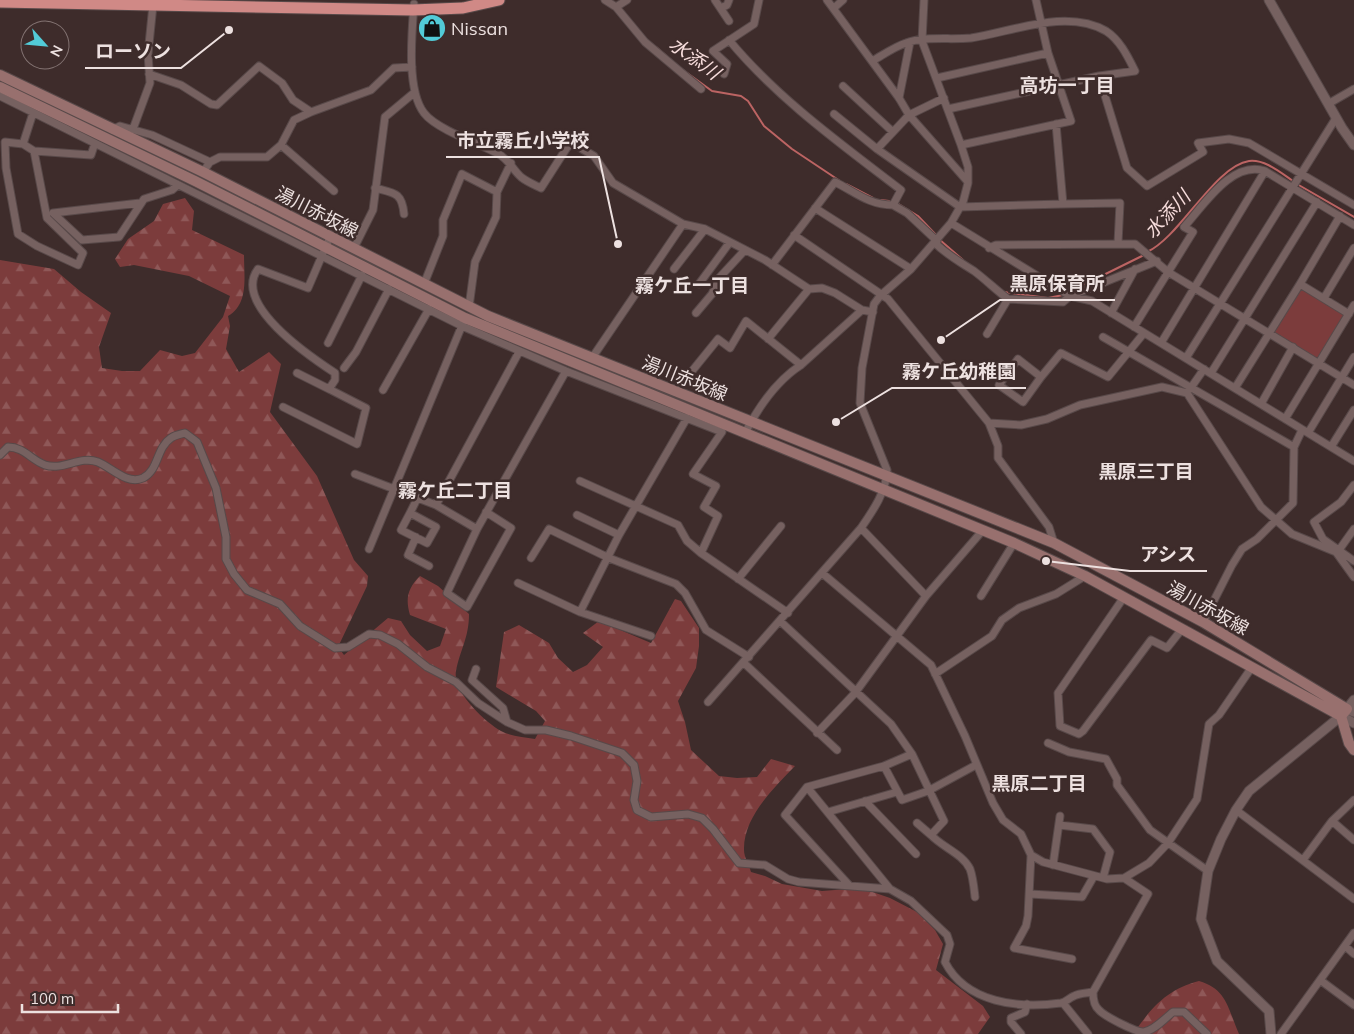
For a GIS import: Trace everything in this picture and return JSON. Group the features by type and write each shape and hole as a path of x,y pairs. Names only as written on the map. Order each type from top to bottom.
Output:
{"highway":[{"path":"247,0 414,7 466,0"},
{"path":"0,2 463,8 499,0"}],"main road":[{"name":"湯川赤坂線","path":"0,75 203,172 469,307 887,478 984,514 1054,543 1203,622 1347,712"},
{"name":"湯川赤坂線","path":"0,87 463,322 745,433 1014,543 1124,597 1252,668 1347,712"},
{"path":"1347,712 1348,743 1354,750"}],"street":[{"path":"605,0 616,7 645,42 701,89"},
{"path":"616,7 627,0"},
{"path":"715,0 729,21"},
{"path":"721,8 727,5 728,0"},
{"path":"724,74 727,64 713,51 754,24 759,0"},
{"path":"828,0 899,98 909,115 968,183"},
{"path":"834,8 842,0"},
{"path":"708,702 747,660 861,528 875,508 887,478 887,470 860,403 862,368 872,312 880,296 911,269 951,223 960,207 968,183 968,167 961,145 922,41 924,0"},
{"path":"961,145 1070,121 1048,53 1036,0"},
{"path":"1269,0 1336,118 1353,144"},
{"path":"133,129 150,83 148,54 153,5"},
{"path":"414,7 412,67 415,92 424,113 456,135 499,154 512,163 521,177 541,188 566,149 569,146 577,146 594,156 613,183 683,224 704,229 730,242 772,265 809,289 822,288 829,290 862,310 872,312"},
{"path":"872,61 910,42 971,38 1040,24 1070,22 1093,26 1111,35 1126,51 1135,71 1099,76 948,109"},
{"path":"729,40 752,68 842,144 901,190 892,205"},
{"path":"899,98 910,42"},
{"path":"937,78 1048,53"},
{"path":"149,74 181,85 210,104 217,105 259,66 282,83 293,100 311,112"},
{"path":"203,172 210,162 220,157 267,157 281,145 294,120 371,90 394,68 412,67"},
{"path":"1099,76 1127,168 1147,186 1203,152 1198,143 1228,139 1249,143 1296,181 1317,202 1354,225"},
{"path":"843,86 893,132"},
{"path":"1328,104 1354,89"},
{"path":"354,248 373,210 385,117 415,92"},
{"path":"0,96 178,185 324,252 388,289 429,309 463,322 519,352 722,432 692,474 716,486 704,507 718,516 701,553"},
{"path":"877,149 909,115 944,98"},
{"path":"23,144 33,113"},
{"path":"834,114 877,149 960,207 1120,204 1118,243"},
{"path":"1186,358 1330,124 1336,118"},
{"path":"1056,124 1062,204"},
{"path":"112,130 120,126 152,135 210,162"},
{"path":"34,151 47,218 83,253 78,265 37,246 18,234 6,168 5,142 23,144 34,151 91,154 95,143"},
{"path":"281,145 334,191"},
{"path":"469,307 475,262 496,217 497,192 512,163"},
{"path":"1134,327 1193,232 1184,227 1224,183 1246,169 1257,168 1296,181 1354,205"},
{"path":"1161,343 1265,171"},
{"path":"424,284 443,236 443,220 462,174 497,192"},
{"path":"772,265 835,182 878,205 892,205 907,213 950,257 975,272 993,289 1008,299 1063,302 1070,296 1156,261"},
{"path":"140,203 53,214 82,240 119,237 144,199 172,190 178,185"},
{"path":"375,188 395,193 403,202 404,214"},
{"path":"1189,390 1207,371 1244,319 1317,202"},
{"path":"815,208 911,269"},
{"path":"1235,388 1340,216"},
{"path":"951,223 1070,296 1092,301 1354,461"},
{"path":"592,358 683,224"},
{"path":"674,269 704,229"},
{"path":"794,236 880,296 888,299 990,423 998,446 998,458 1049,527 1054,543"},
{"path":"330,237 308,288 258,269 253,276 253,295 263,313 289,338 335,373 335,380 330,389"},
{"path":"698,284 730,242"},
{"path":"989,248 996,246 1135,244 1168,272 1354,385"},
{"path":"1324,298 1354,248"},
{"path":"696,313 712,294 720,277 745,250"},
{"path":"1111,313 1136,269"},
{"path":"328,343 362,275"},
{"path":"1300,284 1349,314"},
{"path":"344,368 356,352 388,289"},
{"path":"768,339 809,289"},
{"path":"987,334 1008,299"},
{"path":"1285,419 1354,305"},
{"path":"383,390 429,309"},
{"path":"745,433 764,402 790,372 801,365 862,310"},
{"path":"369,549 463,322"},
{"path":"693,384 688,376 718,339 730,348 746,322 801,365"},
{"path":"1041,377 1018,359 999,385 1023,402 1061,353 1108,377 1144,333"},
{"path":"1104,337 1189,390 1294,447"},
{"path":"1261,404 1293,348"},
{"path":"436,505 519,352"},
{"path":"1203,622 1242,549 1257,539 1293,503 1294,447 1354,358"},
{"path":"486,512 511,528 468,607 447,593 486,512 566,371"},
{"path":"283,407 357,444 366,408 297,373"},
{"path":"990,423 1021,425 1046,419 1080,405 1162,387 1189,390"},
{"path":"1189,390 1261,507 1292,534 1336,552 1354,577"},
{"path":"1331,447 1354,410"},
{"path":"580,612 620,536 687,418"},
{"path":"0,454 8,447 18,447 46,465 59,466 84,459 98,462 128,479 142,479 152,472 161,449 171,438 185,433 197,442 216,488 226,537 226,559 234,574 247,590 280,604 300,626 334,648 348,647 369,634 380,634 398,644 426,667 456,682 478,703 507,722 525,730 546,730 571,736 622,753 634,765 637,781 634,800 637,810 651,816 688,814 702,818 713,829 739,863 765,865 799,882 890,889"},
{"path":"355,474 416,499 436,505 477,529"},
{"path":"580,481 678,525 686,541 788,613"},
{"path":"1354,484 1341,502 1314,522 1323,539 1354,561"},
{"path":"410,513 436,527 427,543 401,530 416,499"},
{"path":"577,515 620,536"},
{"path":"738,579 781,526"},
{"path":"861,528 926,596"},
{"path":"531,558 549,529 609,558 676,584 685,593 706,630 747,660 837,750"},
{"path":"1339,550 1354,529"},
{"path":"818,733 855,693 926,596 983,530"},
{"path":"416,537 408,555 429,566"},
{"path":"981,596 1014,543"},
{"path":"822,573 931,665 1003,820 1022,834 1031,855 1030,894 1026,926 1014,948 1072,959"},
{"path":"935,674 992,636 1002,620 1013,612 1071,586 1084,576"},
{"path":"518,583 580,612 651,636"},
{"path":"1124,597 1058,693 1060,726 1079,734 1083,731 1151,640 1167,648 1182,629"},
{"path":"780,621 855,693 891,724 912,754 928,791 944,821 931,835"},
{"path":"1031,855 1053,865 1103,878 1124,878 1149,863 1168,843 1197,799 1209,724 1219,715 1252,668"},
{"path":"476,669 472,680 503,708 507,722"},
{"path":"1271,1034 1269,1011 1217,961 1206,935 1201,919 1208,871 1236,810 1249,791 1347,712 1354,700"},
{"path":"1347,712 1354,723"},
{"path":"1048,743 1069,752 1106,759 1117,779 1116,785 1150,830 1208,871"},
{"path":"849,885 785,815 807,787 884,766 912,754"},
{"path":"884,766 902,800 928,791 976,765"},
{"path":"807,787 890,889 923,910 947,935 950,944 945,962 950,971 967,990 1013,1005 1063,1003 1076,995 1093,992"},
{"path":"828,812 897,792"},
{"path":"1303,860 1332,821 1354,800"},
{"path":"865,801 916,854"},
{"path":"1236,810 1354,899"},
{"path":"1053,865 1060,816"},
{"path":"1332,821 1354,840"},
{"path":"917,823 941,846 958,855 969,868 975,897"},
{"path":"1059,825 1093,829 1110,852 1103,878"},
{"path":"1030,894 1082,897 1094,876"},
{"path":"1124,878 1148,894 1093,992 1093,999 1099,1011 1142,1032 1151,1029 1173,1012 1184,1012 1207,1034"},
{"path":"1281,1034 1354,933"},
{"path":"1345,946 1354,954"},
{"path":"1320,980 1354,1005"},
{"path":"1063,1003 1088,1034"},
{"path":"1020,1034 1011,1022 1011,1018 1026,1012 1027,1004"}],"green space":[{"path":"185,198 194,211 192,230 244,255 244,289 235,311 228,316 230,326 226,349 239,372 269,352 281,364 270,412 317,476 354,560 368,576 367,586 338,647 344,655 388,618 401,621 410,635 427,651 440,646 446,629 410,615 408,598 410,589 420,576 438,586 469,614 468,630 456,671 456,679 464,696 494,727 505,733 535,739 545,721 536,711 496,687 504,632 519,625 549,643 558,658 573,672 587,665 603,647 583,633 599,621 651,643 675,599 681,601 699,628 696,668 678,701 691,750 719,776 737,778 757,777 771,759 795,766 761,804 749,826 744,850 751,872 782,884 822,891 861,888 890,898 917,912 935,930 943,944 936,970 983,1006 990,1017 978,1034 0,1034 0,260 54,269 81,292 111,313 99,347 102,368 140,371 160,350 182,356 195,353 223,317 230,296 189,276 134,265 120,267 115,259 128,239 154,221 163,204"},
{"path":"1299,287 1345,314 1318,359 1272,332"},
{"path":"1199,981 1216,989 1221,995 1229,1008 1239,1034 1133,1034 1153,1008 1169,994"}],"waterway":[{"name":"水添川","path":"656,47 671,60"},
{"name":"水添川","path":"683,70 712,91 741,96 748,101 764,126 792,149 840,181"},
{"name":"水添川","path":"1147,252 1172,232 1210,188 1223,175 1236,166 1249,161 1261,162 1293,181"},
{"name":"水添川","path":"846,184 873,198"},
{"name":"水添川","path":"1297,184 1354,217"},
{"name":"水添川","path":"880,200 889,201"},
{"name":"水添川","path":"897,203 918,216 937,236"},
{"name":"水添川","path":"940,240 963,260"},
{"name":"水添川","path":"1067,293 1144,255"},
{"name":"水添川","path":"1004,292 1048,298 1063,295"}],"place":[{"name":"Nissan","path":"432,28"},
{"name":"ローソン","path":"229,30"},
{"name":"市立霧丘小学校","path":"618,244"},
{"name":"黒原保育所","path":"941,340"},
{"name":"霧ケ丘幼稚園","path":"836,422"},
{"name":"アシス","path":"1046,561"}],"district":[{"name":"高坊一丁目","path":"1067,85"},
{"name":"霧ケ丘一丁目","path":"692,285"},
{"name":"黒原三丁目","path":"1146,471"},
{"name":"霧ケ丘二丁目","path":"455,490"},
{"name":"黒原二丁目","path":"1039,783"}]}
